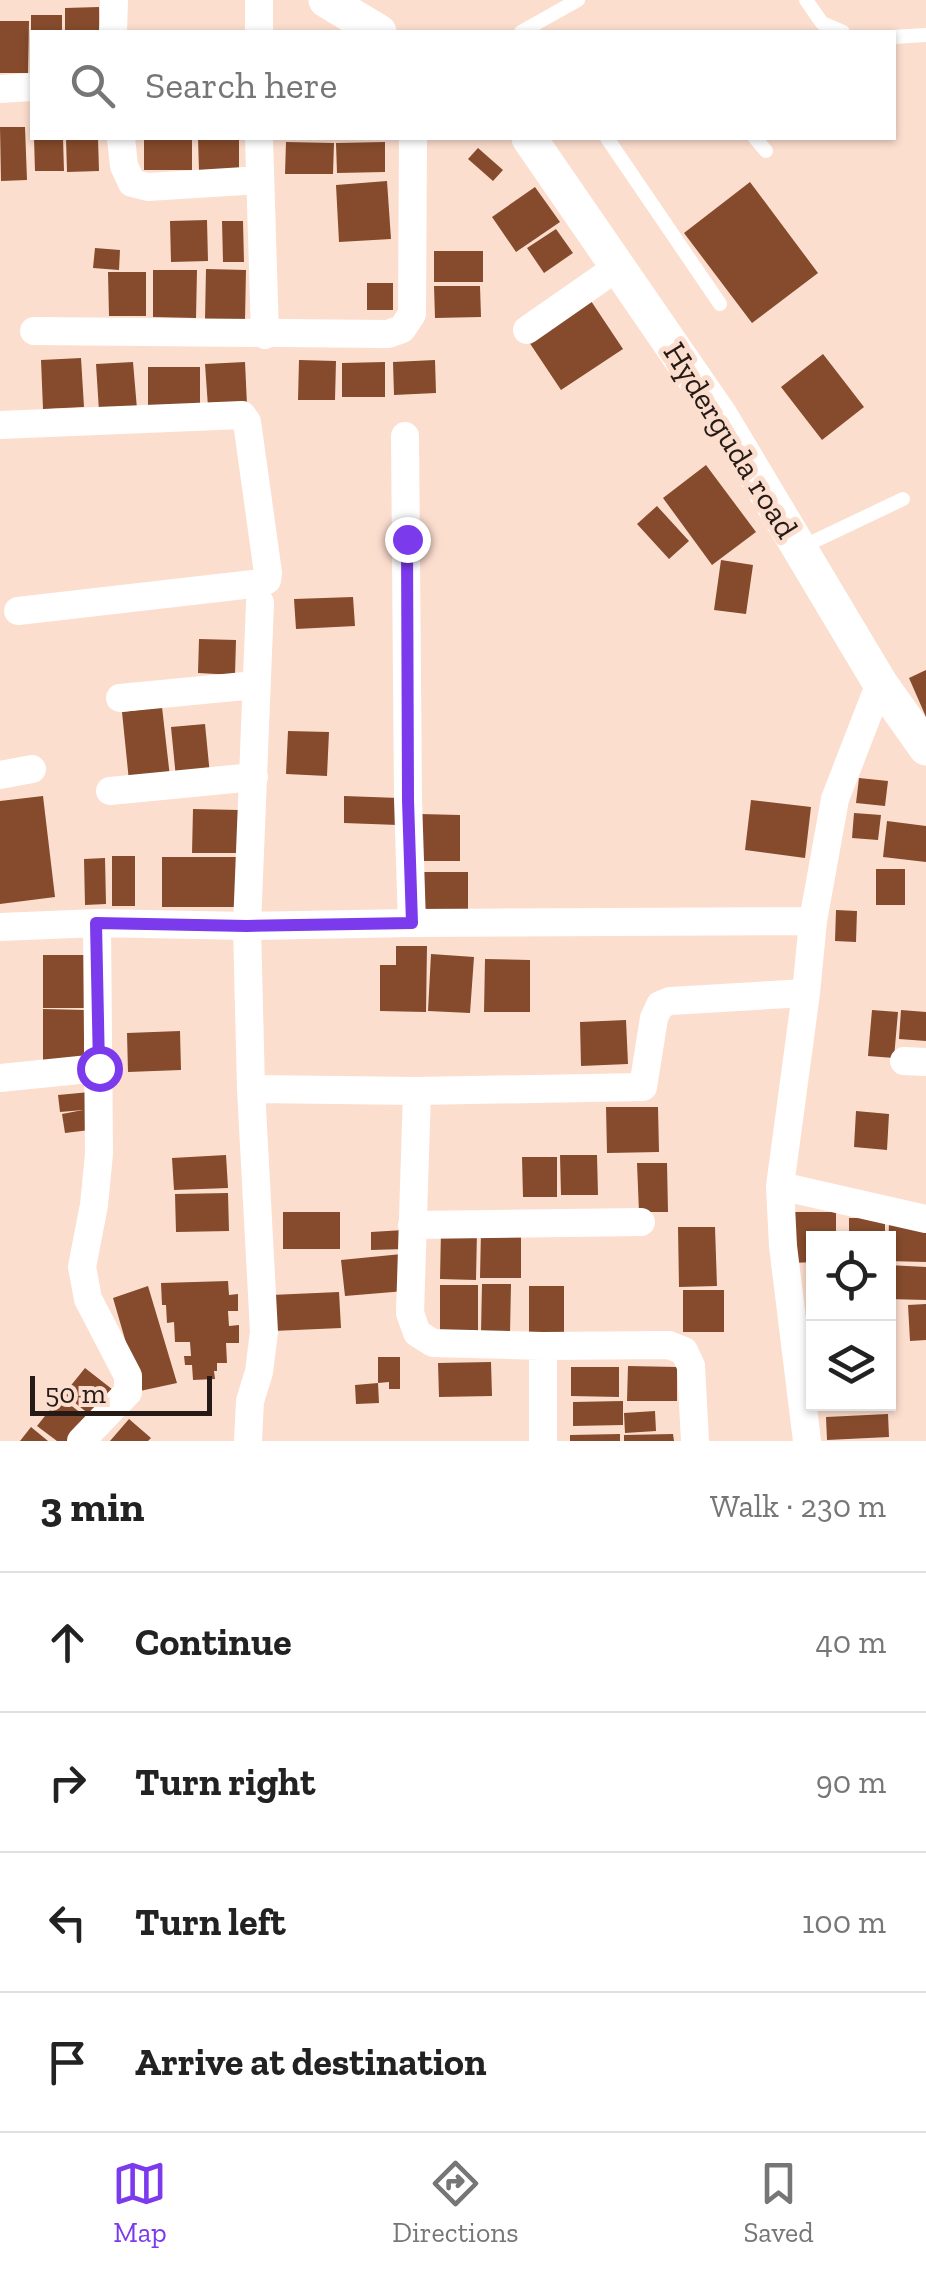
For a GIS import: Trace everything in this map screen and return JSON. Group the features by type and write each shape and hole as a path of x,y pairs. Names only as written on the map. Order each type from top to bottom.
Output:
{"street":[{"path":"113,30 114,0"},
{"path":"259,0 259,30"},
{"path":"326,0 376,30"},
{"path":"0,89 30,87"},
{"path":"122,140 124,166 132,183 148,188 259,180"},
{"path":"259,140 264,334"},
{"path":"34,331 388,334 402,329 412,314 413,140"},
{"name":"Hyderguda road","path":"530,140 721,417 880,683 926,748"},
{"path":"527,330 619,266"},
{"path":"0,425 242,414 248,422 268,573 262,583 18,612"},
{"path":"405,436 412,923"},
{"path":"248,1441 250,1401 259,1372 264,1332 250,1089 247,926 260,603"},
{"path":"808,1441 783,1246 780,1186 812,920 835,799 880,683"},
{"path":"120,698 256,685"},
{"path":"0,775 32,769"},
{"path":"110,791 254,777"},
{"path":"0,928 96,923 247,926 812,920"},
{"path":"81,1441 128,1392 128,1376 88,1299 82,1267 98,1180 96,923"},
{"path":"250,1089 417,1092 642,1087 654,1018 660,1005 670,1001 806,993"},
{"path":"0,1078 99,1068"},
{"path":"417,1092 410,1313 418,1333 433,1342 669,1345 684,1351 692,1366 694,1441"},
{"path":"780,1186 926,1219"},
{"path":"412,1224 642,1222"},
{"path":"542,1441 543,1346"}],"lane":[{"path":"546,18 552,0"},
{"path":"525,30 578,0"},
{"path":"806,0 822,23 838,30"},
{"path":"896,37 926,35"},
{"path":"608,140 720,304"},
{"path":"758,140 766,151"},
{"path":"799,548 903,499"}],"building":[{"path":"99,7 100,30 65,30 65,8"},
{"path":"31,15 62,15 62,30 31,30"},
{"path":"0,21 29,21 28,73 0,73"},
{"path":"0,127 25,127 27,180 1,181"},
{"path":"34,140 63,140 64,171 35,171"},
{"path":"66,140 98,140 99,171 67,172"},
{"path":"144,140 192,140 192,170 144,170"},
{"path":"198,140 239,140 239,170 199,171"},
{"path":"286,142 334,143 333,174 285,174"},
{"path":"385,142 385,172 337,173 336,143"},
{"path":"478,148 503,170 493,181 468,159"},
{"path":"387,181 391,239 339,242 336,185"},
{"path":"750,182 818,273 752,323 684,233"},
{"path":"535,187 560,222 516,252 492,217"},
{"path":"207,220 208,261 171,262 170,221"},
{"path":"222,221 243,221 244,262 223,262"},
{"path":"556,229 573,253 544,273 527,248"},
{"path":"95,248 120,250 119,270 93,268"},
{"path":"434,251 483,251 483,282 434,282"},
{"path":"206,269 246,270 245,320 205,319"},
{"path":"153,270 197,270 196,318 153,317"},
{"path":"108,272 146,272 146,316 109,316"},
{"path":"367,283 393,283 393,310 367,310"},
{"path":"434,286 480,286 481,317 435,318"},
{"path":"591,301 623,349 561,390 529,342"},
{"path":"823,354 864,407 822,440 781,387"},
{"path":"81,358 84,407 43,409 41,360"},
{"path":"299,360 336,361 335,400 298,400"},
{"path":"435,360 436,393 394,395 393,362"},
{"path":"133,362 137,409 99,411 96,364"},
{"path":"245,362 247,405 208,407 205,364"},
{"path":"385,362 385,397 342,397 342,363"},
{"path":"148,367 200,367 200,409 148,410"},
{"path":"706,465 756,532 712,565 663,498"},
{"path":"657,506 689,541 669,559 637,524"},
{"path":"721,560 753,565 746,614 714,610"},
{"path":"353,597 355,626 296,629 294,599"},
{"path":"199,639 236,640 235,675 198,673"},
{"path":"926,670 926,717 909,678"},
{"path":"162,707 170,777 129,781 122,712"},
{"path":"205,724 210,775 176,778 171,727"},
{"path":"288,731 329,732 327,776 286,774"},
{"path":"859,778 888,781 885,806 856,803"},
{"path":"43,796 55,897 0,904 0,801"},
{"path":"344,796 399,798 398,825 344,823"},
{"path":"751,800 811,807 805,858 745,850"},
{"path":"193,809 239,810 239,853 192,853"},
{"path":"854,813 881,815 878,840 852,838"},
{"path":"420,814 460,815 460,861 419,861"},
{"path":"887,821 926,826 926,862 883,857"},
{"path":"112,856 135,856 135,906 112,906"},
{"path":"162,857 245,857 246,907 162,907"},
{"path":"105,858 106,904 85,905 84,859"},
{"path":"876,869 905,869 905,905 876,905"},
{"path":"421,872 468,872 468,910 420,910"},
{"path":"836,910 857,911 856,942 835,941"},
{"path":"396,946 427,946 426,1012 380,1011 380,965 396,965"},
{"path":"431,954 474,957 470,1013 428,1011"},
{"path":"43,955 91,955 91,1008 43,1008"},
{"path":"485,959 530,960 530,1012 484,1012"},
{"path":"43,1009 84,1010 84,1062 43,1062"},
{"path":"872,1010 898,1012 894,1058 868,1056"},
{"path":"901,1010 926,1012 926,1041 899,1039"},
{"path":"626,1020 628,1064 581,1066 580,1022"},
{"path":"180,1031 181,1070 128,1072 127,1033"},
{"path":"90,1092 98,1129 65,1133 62,1114 83,1110 60,1112 58,1095"},
{"path":"606,1107 658,1107 659,1152 607,1153"},
{"path":"856,1111 889,1114 887,1150 854,1147"},
{"path":"226,1155 228,1188 174,1190 172,1158"},
{"path":"560,1155 597,1155 598,1195 561,1195"},
{"path":"522,1157 557,1157 557,1197 523,1197"},
{"path":"637,1163 667,1163 668,1212 639,1212"},
{"path":"228,1193 229,1231 176,1232 175,1194"},
{"path":"283,1212 340,1212 340,1249 283,1249"},
{"path":"791,1212 836,1212 836,1231 806,1231 806,1262 792,1263"},
{"path":"849,1218 885,1218 885,1231 849,1231"},
{"path":"889,1221 926,1223 926,1262 896,1261 896,1231 889,1231"},
{"path":"678,1227 715,1227 717,1286 679,1287"},
{"path":"404,1230 404,1249 371,1250 371,1232"},
{"path":"441,1230 477,1231 476,1280 440,1279"},
{"path":"481,1231 521,1231 521,1278 480,1278"},
{"path":"402,1254 405,1291 345,1296 341,1260"},
{"path":"896,1265 926,1267 926,1300 896,1299"},
{"path":"228,1281 229,1295 238,1294 238,1311 228,1311 229,1326 239,1325 239,1343 226,1343 227,1363 217,1363 215,1379 193,1380 192,1365 185,1365 184,1356 191,1356 190,1342 175,1342 174,1322 167,1323 166,1305 162,1305 161,1283"},
{"path":"482,1284 511,1284 510,1333 481,1333"},
{"path":"440,1285 478,1285 478,1331 440,1331"},
{"path":"148,1286 177,1383 140,1391 113,1298"},
{"path":"529,1286 564,1286 564,1335 529,1335"},
{"path":"683,1290 724,1290 724,1332 683,1332"},
{"path":"339,1292 341,1328 273,1331 271,1295"},
{"path":"926,1304 926,1340 910,1341 908,1305"},
{"path":"378,1357 400,1357 400,1389 389,1389 389,1382 378,1383"},
{"path":"491,1362 492,1396 439,1397 438,1363"},
{"path":"628,1366 677,1367 677,1401 627,1401"},
{"path":"571,1367 619,1367 619,1397 571,1396"},
{"path":"85,1368 117,1393 95,1419 64,1394"},
{"path":"378,1383 379,1403 356,1404 355,1385"},
{"path":"60,1397 90,1420 74,1441 57,1441 37,1426"},
{"path":"623,1401 623,1425 573,1426 573,1402"},
{"path":"655,1411 656,1431 625,1433 624,1413"},
{"path":"888,1414 889,1437 827,1440 826,1417"},
{"path":"129,1419 151,1438 110,1441"},
{"path":"31,1427 48,1441 20,1441"},
{"path":"620,1434 620,1441 570,1441 570,1435"},
{"path":"673,1434 674,1441 624,1441 624,1435"}],"route":[{"path":"99,1068 96,923 412,923 407,539"}]}
